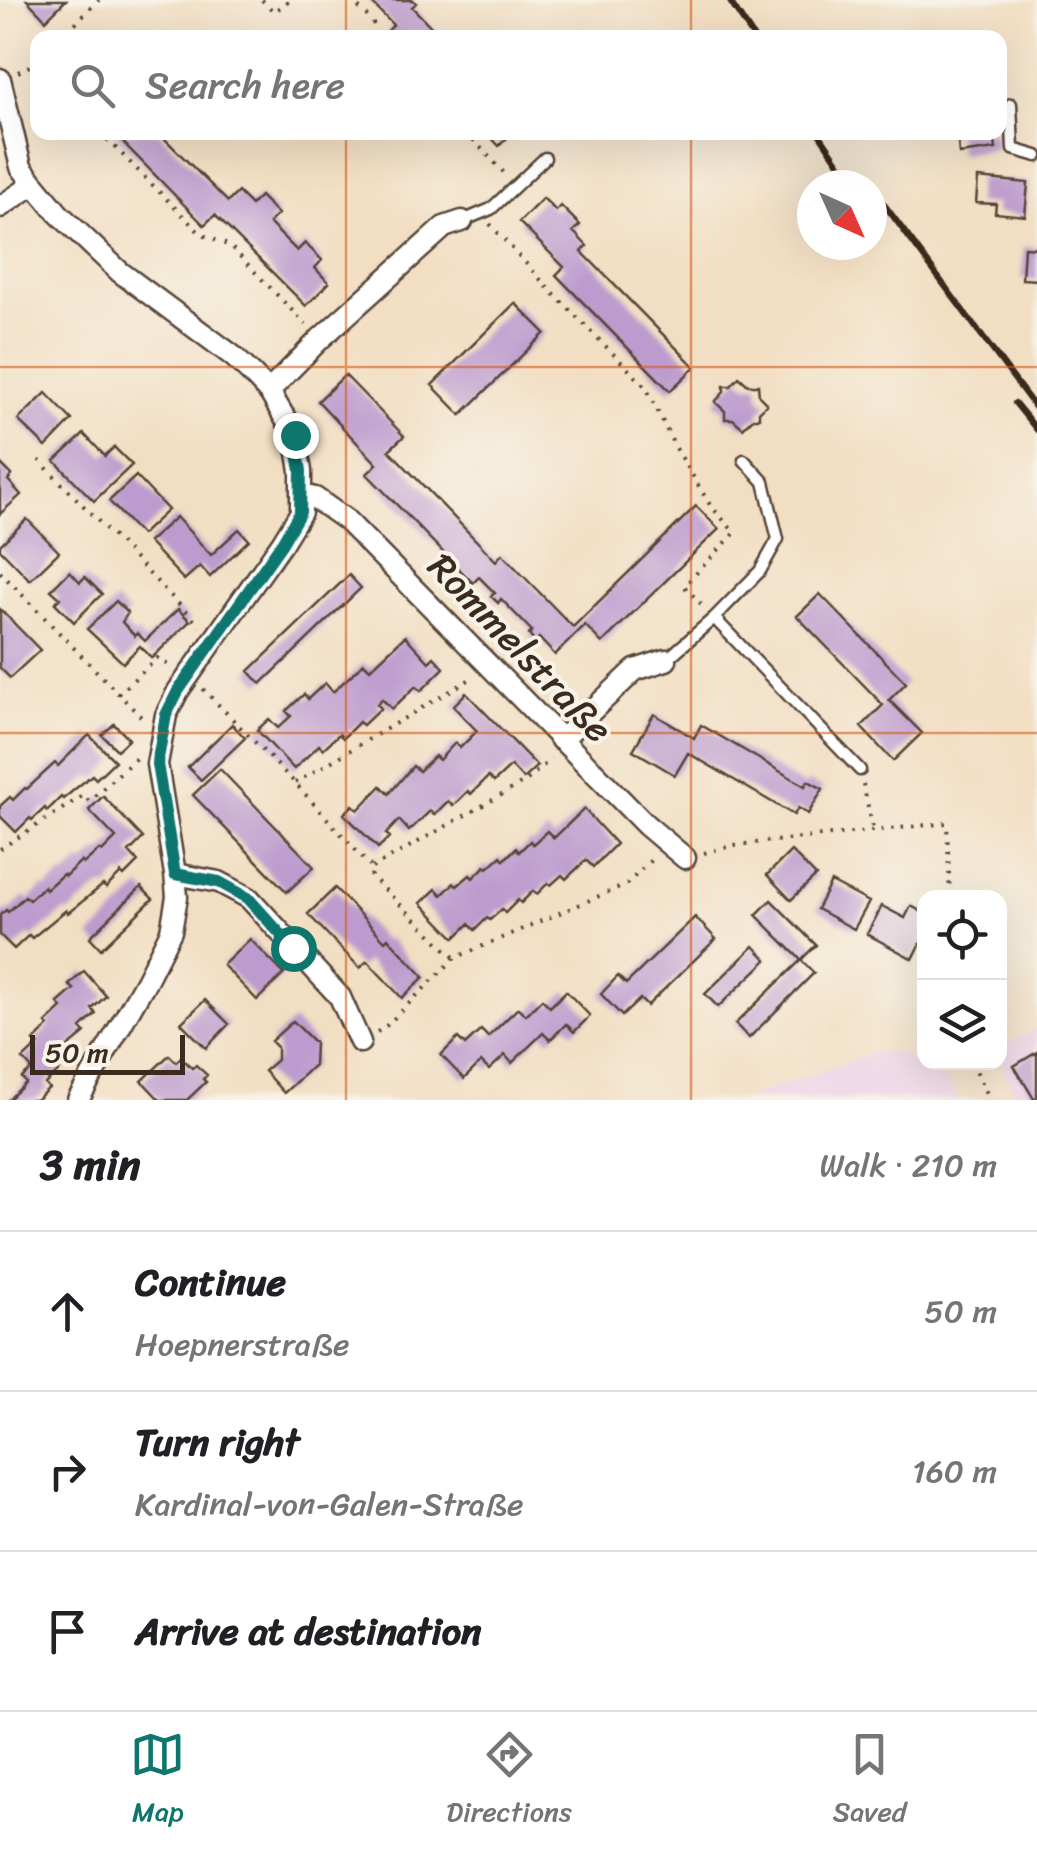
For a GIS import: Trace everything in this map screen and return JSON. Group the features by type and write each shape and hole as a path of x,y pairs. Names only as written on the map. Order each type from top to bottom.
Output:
{"street":[{"path":"0,78 21,167 34,184 58,213 120,272 233,356 269,391 295,435 301,471 300,512 188,676 166,715 157,764 175,874 171,930 146,982 78,1100"},
{"path":"0,207 34,184"},
{"path":"269,391 444,226 471,217"},
{"name":"Rommelstraße","path":"301,495 315,498 346,520 646,825 685,858"},
{"path":"564,743 635,670 666,660"},
{"path":"175,874 219,882 248,898 340,997 360,1042"}],"lane":[{"path":"1010,104 1014,148 1037,156"},
{"path":"471,217 491,209 544,158"},
{"path":"666,660 760,572 778,540 764,482 744,460"},
{"path":"714,618 860,770"}],"path":[{"path":"68,30 98,0"},
{"path":"262,0 273,11 290,0"},
{"path":"350,0 372,21 376,30"},
{"path":"108,140 201,234 230,246 320,339"},
{"path":"473,140 514,184"},
{"path":"471,217 646,387 710,505 735,533 684,586 714,618"},
{"path":"39,460 215,639"},
{"path":"0,572 143,720 162,730"},
{"path":"118,694 156,658 188,676 295,783 372,868 371,876 455,958"},
{"path":"295,783 490,668"},
{"path":"372,868 526,781 564,743"},
{"path":"0,849 84,795 89,801 138,756 158,754"},
{"path":"860,770 873,830"},
{"path":"685,858 736,845 947,823 950,890"},
{"path":"360,1042 386,1026 455,958 627,884 668,843"},
{"path":"976,1070 990,1100"}],"shaded area":[{"path":"1037,1029 1037,1100 1018,1100 1004,1070 1007,1070 1007,1044"},
{"path":"894,1051 917,1063 917,1070 929,1070 946,1079 957,1100 742,1100 874,1052"}],"building":[{"path":"27,0 66,0 46,20"},
{"path":"369,0 413,0 416,3 412,7 434,30 389,30 393,25"},
{"path":"121,140 166,140 228,202 238,192 251,205 260,196 278,214 269,223 297,251 305,243 322,260 315,268 329,283 306,306 215,215 204,225"},
{"path":"958,140 995,140 996,149 959,154"},
{"path":"978,178 1028,183 1025,216 995,213 996,204 976,203"},
{"path":"543,198 556,211 561,206 580,225 573,231 587,246 582,252 695,367 670,391 556,275 564,267 519,222"},
{"path":"1024,247 1037,248 1037,280 1022,279"},
{"path":"515,303 545,333 461,415 432,385"},
{"path":"345,375 404,436 389,450 496,561 502,554 573,627 696,506 719,529 602,643 585,625 555,655 539,638 535,642 529,635 532,631 501,599 498,603 491,596 495,593 479,577 473,583 367,474 377,464 318,401"},
{"path":"739,377 748,385 758,385 759,396 767,404 759,418 753,418 743,428 733,419 725,419 725,411 715,402 724,386 731,386"},
{"path":"46,393 72,420 46,447 18,420"},
{"path":"84,434 105,456 114,447 132,465 94,501 55,461"},
{"path":"0,463 12,475 8,480 21,495 0,514"},
{"path":"136,476 168,510 141,535 109,501"},
{"path":"176,517 211,555 239,529 249,540 210,577 200,566 184,580 148,542"},
{"path":"27,519 59,552 30,580 0,549"},
{"path":"70,571 80,582 85,577 102,594 74,622 55,603 60,598 51,590"},
{"path":"349,575 361,588 261,684 249,671"},
{"path":"820,594 906,683 889,700 922,733 893,761 861,727 883,705 797,616"},
{"path":"116,601 128,613 122,622 145,641 178,609 190,621 152,658 140,646 123,663 87,629"},
{"path":"0,609 40,650 10,678 0,668"},
{"path":"405,636 429,662 434,657 444,668 421,691 416,686 392,709 382,699 377,704 381,708 363,725 359,722 343,738 339,734 323,749 319,745 294,769 257,730 269,719 278,728 291,716 286,711 304,694 308,699 325,683 333,692 364,663 370,669"},
{"path":"466,693 537,766 523,779 511,766 494,782 488,777 453,806 448,801 434,815 430,811 409,831 399,820 378,848 344,814 353,805 358,810 381,786 389,794 413,766 419,771 435,756 439,760 455,743 460,748 477,731 453,706"},
{"path":"654,714 694,738 701,725 805,786 808,781 823,789 808,814 798,808 794,815 688,753 675,775 633,750"},
{"path":"114,724 129,739 117,750 102,735"},
{"path":"232,724 245,738 201,780 188,767"},
{"path":"89,735 115,761 96,779 92,775 16,832 0,816 0,806 10,797 13,800 55,763 58,766"},
{"path":"220,769 314,867 287,892 193,795"},
{"path":"103,796 143,838 129,852 138,862 124,876 121,873 106,888 103,885 14,949 0,935 0,915 25,896 29,900 44,886 46,889 81,861 83,864 99,850 102,852 116,838 89,810"},
{"path":"584,809 616,844 593,867 586,860 566,879 562,875 537,894 533,891 505,913 502,909 490,920 487,918 475,930 469,924 455,938 421,903 436,889 442,895 454,883 457,886 470,875 473,878 485,866 488,868 501,856 504,860 516,848 519,852 547,831 554,838"},
{"path":"791,851 816,876 791,900 767,875"},
{"path":"831,882 869,902 854,929 817,909"},
{"path":"141,887 153,899 101,949 90,937"},
{"path":"335,888 424,977 402,998 367,961 360,968 308,914"},
{"path":"771,900 816,945 801,960 756,915"},
{"path":"882,906 905,918 911,906 917,909 917,951 913,959 867,934"},
{"path":"695,917 716,939 647,1006 640,999 622,1016 601,994 618,976 626,984"},
{"path":"250,939 284,974 257,1000 223,965"},
{"path":"754,946 767,960 718,1007 705,994"},
{"path":"801,960 814,973 749,1038 735,1024"},
{"path":"84,971 106,996 92,1009 96,1014 81,1028 85,1033 68,1047 71,1051 56,1065 60,1070 36,1100 8,1100 26,1083 22,1078 32,1069 23,1059 38,1045 34,1041 49,1026 46,1023 62,1008 58,1003 74,989 69,985"},
{"path":"566,991 590,1016 574,1032 566,1024 550,1040 543,1033 512,1063 505,1055 489,1070 481,1062 464,1079 441,1055 458,1038 465,1045 481,1030 488,1037 518,1008 526,1015 542,999 550,1007"},
{"path":"205,1000 229,1024 206,1048 181,1023"},
{"path":"293,1021 315,1043 314,1065 284,1093 264,1071 277,1060 277,1047 271,1041"},
{"path":"1037,1052 1037,1098 1034,1099 1014,1066"},
{"path":"169,1055 176,1062 181,1057 207,1075 203,1079 206,1082 187,1100 160,1100 142,1081"}],"railway":[{"path":"729,0 749,30"},
{"path":"823,140 844,170"},
{"path":"887,208 1037,410"},
{"path":"1015,403 1037,430"}],"route":[{"path":"293,948 248,898 219,882 175,874 157,764 166,715 178,691 300,512 301,471 295,435"}]}
